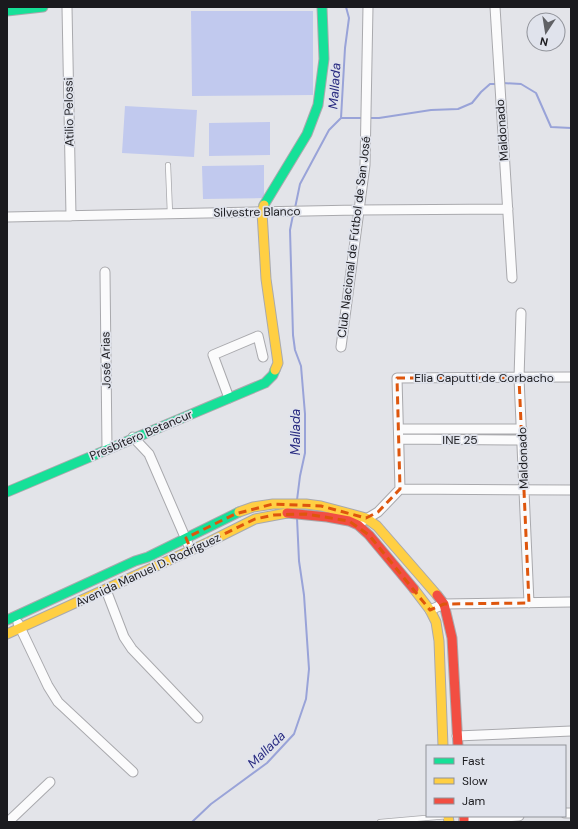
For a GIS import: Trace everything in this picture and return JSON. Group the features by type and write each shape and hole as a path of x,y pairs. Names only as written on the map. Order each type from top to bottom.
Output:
{"street":[{"path":"7,11 43,7"},
{"name":"Atilio Pelossi","path":"67,7 71,216"},
{"path":"262,212 265,202 307,134 318,105 324,60 322,7"},
{"name":"Club Nacional de Fútbol de San José","path":"341,347 364,165 368,7"},
{"name":"Maldonado","path":"495,7 512,278"},
{"name":"Silvestre Blanco","path":"7,217 358,210 508,209"},
{"name":"Presbítero Betancur","path":"7,492 264,383 273,375 278,363 266,279 262,212"},
{"name":"José Arias","path":"105,272 108,449"},
{"name":"Maldonado","path":"521,313 519,378 529,603"},
{"path":"229,398 213,355 258,336 263,357"},
{"name":"Elia Caputti de Corbacho","path":"399,429 397,378 571,378"},
{"path":"399,429 400,489 378,512 366,518 358,525 369,535 430,610 436,622 439,641 443,745"},
{"name":"INE 25","path":"399,429 522,429"},
{"path":"134,437 149,454 191,550"},
{"name":"INE 25","path":"399,439 522,440"},
{"path":"400,489 571,490"},
{"name":"Avenida Manuel D. Rodríguez","path":"11,618 135,561 148,557 235,514 252,508 273,504 306,504 366,518"},
{"name":"Avenida Manuel D. Rodríguez","path":"7,634 106,590 255,519 290,513 340,518 349,520 358,525"},
{"path":"366,518 377,526 444,604 452,638 458,745"},
{"path":"106,590 124,637 132,649 198,718"},
{"path":"430,610 444,604 571,602"},
{"path":"11,618 20,629 48,686 58,702 133,772"},
{"path":"457,736 571,731"},
{"path":"8,822 50,782"},
{"path":"464,819 501,817"}],"lane":[{"path":"168,164 170,214"},
{"path":"380,822 438,817"}],"highlighted area":[{"path":"397,378 519,378 529,603 444,604 430,610 369,535 349,521 306,514 274,515 255,519 191,550 186,538 235,514 273,504 321,506 366,518 378,512 400,489"}],"shaded area":[{"path":"191,11 313,11 313,95 192,96"},
{"path":"125,106 197,110 194,157 122,153"},
{"path":"270,122 270,155 209,156 209,123"},
{"path":"264,165 264,198 203,199 202,166"}],"waterway":[{"name":"Mallada","path":"295,208 300,184 329,130 341,118 345,48 349,18 346,7"},
{"path":"503,83 521,84 536,93 551,127 571,128"},
{"path":"369,118 379,118 431,110 458,109 472,103 490,84 497,84"},
{"path":"341,118 363,118"},
{"name":"Mallada","path":"293,215 290,230 293,335 295,350 301,366 305,414 305,453 297,500"},
{"name":"Mallada","path":"192,822 211,804 267,763 294,734 306,699 309,669 304,595 299,561 297,518"}],"traffic: fast":[{"path":"7,11 43,7"},
{"path":"264,205 307,134 318,105 324,59 322,7"},
{"path":"7,492 265,383 273,375 275,370"},
{"path":"7,620 135,561 148,557 239,512"}],"traffic: slow":[{"path":"264,205 262,212 266,279 278,363 275,370"},
{"path":"239,512 253,507 273,504 306,504 321,506 366,518 377,526 437,595"},
{"path":"7,634 209,542 255,519 287,513"},
{"path":"414,589 430,610 436,622 439,641 443,745"},
{"path":"448,817 449,822"}],"traffic: jam":[{"path":"287,513 327,517 349,521 358,525 369,535 414,589"},
{"path":"437,595 444,604 452,638 458,745"},
{"path":"464,817 464,822"}]}
